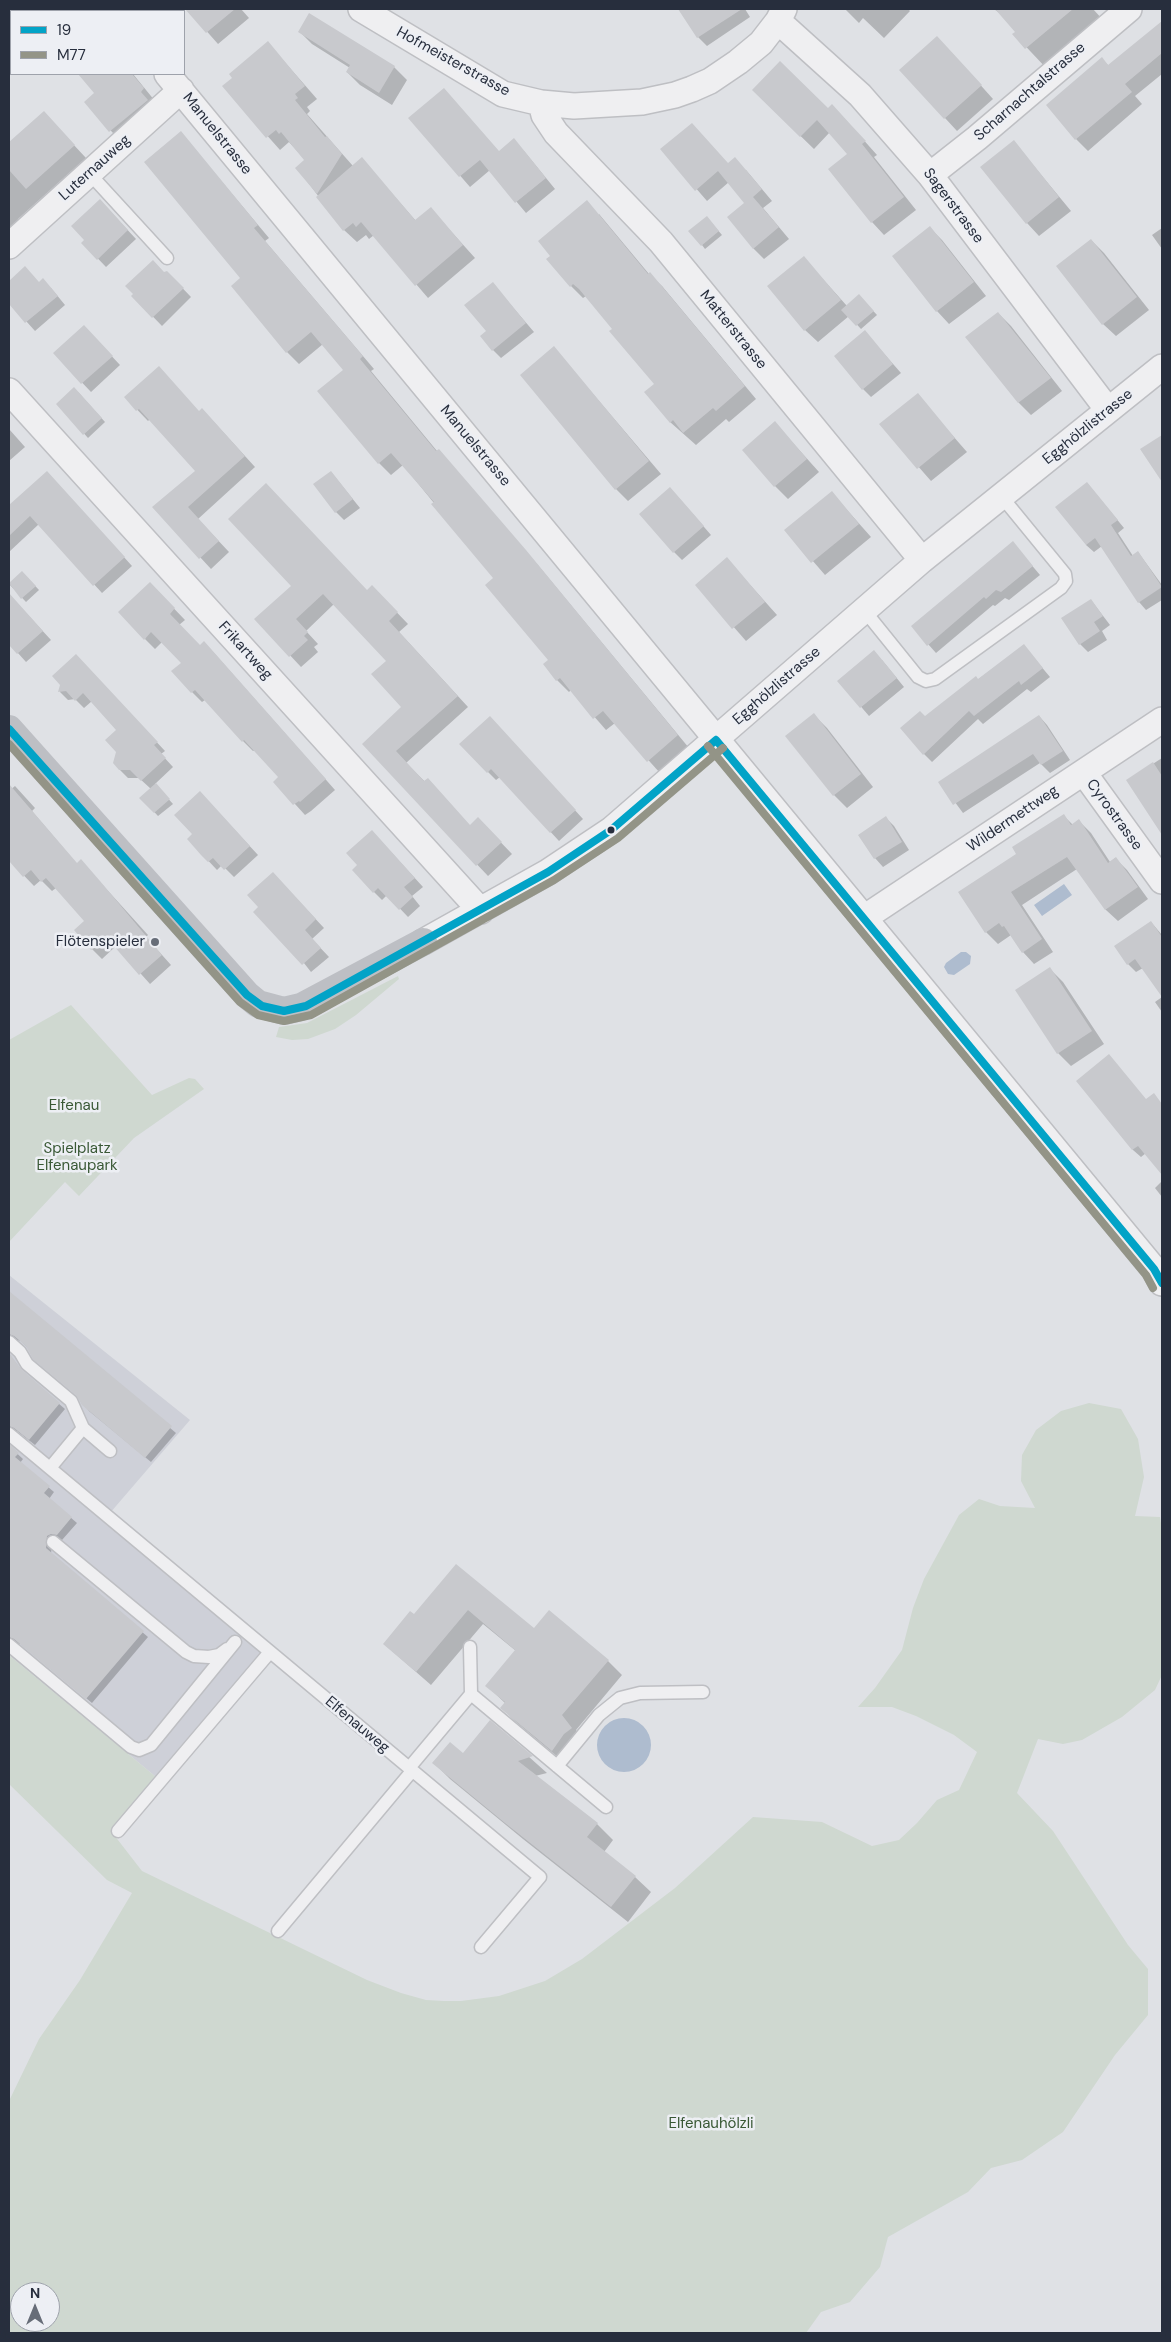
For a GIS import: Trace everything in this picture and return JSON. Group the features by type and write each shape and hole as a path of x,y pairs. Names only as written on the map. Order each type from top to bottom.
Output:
{"street":[{"name":"Hofmeisterstrasse","path":"361,9 502,94 541,103 612,105 675,96 710,81 761,43 781,15"},
{"name":"Scharnachtalstrasse","path":"930,175 977,138 1129,9"},
{"name":"Sagerstrasse","path":"781,15 860,95 930,175 1108,410"},
{"name":"Luternauweg","path":"9,246 89,173 174,82"},
{"name":"Manuelstrasse","path":"174,82 1154,1269 1162,1283"},
{"name":"Matterstrasse","path":"541,103 544,115 556,133 661,242 922,560"},
{"name":"Egghölzlistrasse","path":"9,729 246,995 265,1007 288,1011 306,1006 481,911 548,872 607,833 922,560 1108,410 1159,378"},
{"name":"Frikartweg","path":"9,391 481,911"},
{"name":"Wildermettweg","path":"864,918 1162,720"},
{"name":"Cyrostrasse","path":"1084,773 1162,881"}],"lane":[{"path":"89,173 167,258"},
{"path":"864,610 918,677 926,681 934,679 1061,588 1066,581 1065,574 1002,497"},
{"path":"9,1342 20,1352 27,1364 72,1401 83,1428 110,1451"},
{"path":"50,1468 83,1428"},
{"name":"Elfenauweg","path":"9,1434 540,1877 481,1947"},
{"path":"53,1542 186,1652 199,1656 214,1656 226,1650 235,1642"},
{"path":"9,1645 132,1747 140,1750 151,1745 244,1631"},
{"path":"278,1931 471,1694 470,1647"},
{"path":"118,1831 270,1652"},
{"path":"557,1766 599,1715 620,1698 640,1692 703,1692"},
{"path":"471,1694 606,1806"}],"shaded area":[{"path":"9,1275 190,1420 110,1513 268,1645 156,1777 9,1655"}],"green space":[{"path":"398,976 399,979 356,1015 335,1029 308,1039 292,1040 276,1037 279,1027 307,1023"},
{"name":"Elfenau","path":"71,1005 152,1095 189,1078 195,1079 204,1089 134,1138 79,1196 65,1182 9,1242 9,1040"},
{"name":"Elfenauhölzli","path":"1089,1403 1121,1409 1138,1439 1144,1477 1135,1516 1160,1517 1162,1529 1162,1675 1155,1690 1122,1717 1082,1740 1063,1744 1038,1739 1017,1793 1053,1831 1128,1945 1148,1969 1148,2015 1115,2055 1063,2132 1022,2160 991,2168 968,2192 888,2237 880,2267 850,2302 821,2312 806,2333 9,2333 9,2101 39,2039 80,1980 132,1893 107,1880 9,1784 9,1655 156,1777 111,1831 142,1871 367,1980 401,1993 426,2000 444,2001 461,2001 499,1996 545,1981 582,1959 675,1888 753,1817 822,1822 872,1846 899,1840 937,1800 959,1790 977,1752 954,1735 916,1716 892,1707 858,1707 875,1688 902,1650 913,1608 924,1579 959,1515 979,1499 1000,1506 1035,1508 1021,1481 1022,1455 1036,1430 1061,1411"}],"water":[{"path":"1064,884 1072,895 1042,916 1034,905"},
{"path":"961,952 966,952 971,956 970,964 954,975 948,974 944,967 946,963"},
{"path":"624,1718 634,1720 643,1726 649,1735 651,1745 649,1755 643,1764 634,1770 624,1772 614,1770 605,1764 599,1755 597,1745 599,1735 605,1726 614,1720"}],"building":[{"path":"185,9 235,9 206,33"},
{"path":"678,9 742,9 697,38"},
{"path":"995,9 1073,9 1025,49 1012,34 1015,32"},
{"path":"309,13 395,66 379,93 346,72 350,65 298,32"},
{"path":"1162,21 1162,53 1125,84 1132,92 1075,140 1046,105 1102,57 1108,65"},
{"path":"937,36 982,85 944,119 899,70"},
{"path":"268,41 305,86 295,94 298,98 295,100 325,137 327,136 342,154 317,194 295,168 304,160 281,132 279,134 276,130 266,138 222,86 232,78 229,74"},
{"path":"780,61 828,108 832,104 866,141 862,144 904,197 871,223 828,169 847,154 817,120 800,137 752,90"},
{"path":"79,75 133,75 144,88 141,92 148,100 109,132 84,102 94,93"},
{"path":"444,88 499,151 514,138 546,178 515,203 480,160 459,177 408,118"},
{"path":"44,111 75,145 26,189 9,170 9,142"},
{"path":"692,123 728,163 735,157 762,189 753,197 779,227 753,249 727,217 744,203 718,171 695,191 660,149"},
{"path":"181,131 258,225 254,228 363,356 360,359 436,451 439,449 526,550 678,735 647,762 603,711 593,719 560,678 556,681 543,664 548,660 485,585 493,578 431,504 434,502 391,453 378,464 317,391 343,370 311,332 286,353 231,286 240,278 144,162"},
{"path":"1014,140 1059,197 1026,224 980,167"},
{"path":"362,157 415,220 431,207 463,245 415,286 361,222 356,227 353,223 343,231 316,197"},
{"path":"100,199 128,230 97,260 81,243 84,240 71,226"},
{"path":"587,200 745,386 716,411 713,408 683,433 673,420 670,423 644,392 654,384 609,331 612,329 579,289 573,284 570,287 546,259 550,256 538,241"},
{"path":"707,216 719,231 701,246 688,231"},
{"path":"930,226 974,282 936,312 892,256"},
{"path":"1091,239 1137,297 1102,325 1056,266"},
{"path":"804,256 841,300 804,331 767,286"},
{"path":"153,260 164,272 167,271 184,288 152,318 131,296 133,294 125,286"},
{"path":"25,266 39,282 43,278 58,296 25,323 9,304 9,281"},
{"path":"493,282 526,323 492,351 480,336 486,331 464,305"},
{"path":"859,294 874,311 856,326 841,310"},
{"path":"998,312 1051,378 1018,403 965,337"},
{"path":"84,325 113,356 81,384 53,353"},
{"path":"865,330 893,364 862,390 834,356"},
{"path":"554,346 649,461 615,490 520,375"},
{"path":"159,366 199,411 202,408 245,456 188,507 219,541 199,559 152,507 195,471 139,409 136,411 124,397"},
{"path":"74,387 102,418 83,435 56,404"},
{"path":"918,393 955,438 917,469 879,424"},
{"path":"775,421 807,459 774,487 742,450"},
{"path":"1162,435 1162,482 1140,449"},
{"path":"47,471 125,557 93,586 30,516 9,536 9,505"},
{"path":"331,471 353,499 335,513 313,484"},
{"path":"1087,482 1118,520 1111,525 1131,556 1138,551 1162,587 1138,603 1095,538 1086,545 1055,507"},
{"path":"266,483 367,590 372,585 398,612 389,621 458,696 396,751 424,781 428,778 470,825 478,817 502,842 476,866 362,744 401,707 371,674 386,661 323,594 296,619 308,632 304,636 308,640 289,657 254,619 291,586 228,519"},
{"path":"670,487 704,526 673,553 639,514"},
{"path":"832,491 859,524 811,563 784,530"},
{"path":"1013,541 1033,566 1001,592 996,590 986,599 984,597 927,646 911,626"},
{"path":"727,557 765,602 732,629 695,585"},
{"path":"22,571 36,586 21,599 9,583"},
{"path":"150,582 175,608 170,614 200,645 204,641 326,779 300,802 293,805 273,782 278,777 244,740 242,742 195,690 191,693 171,671 181,663 151,632 144,640 118,612"},
{"path":"9,593 43,631 17,654 9,645"},
{"path":"1091,599 1103,616 1094,622 1100,631 1079,645 1061,618"},
{"path":"1024,644 1043,668 1021,685 1019,681 974,716 969,711 923,755 900,728 920,711 925,716 976,676 978,679"},
{"path":"874,650 897,678 860,708 837,681"},
{"path":"76,654 158,742 154,745 166,758 141,781 130,770 119,770 113,763 116,752 105,740 116,730 83,693 75,701 66,691 58,692 60,685 52,676"},
{"path":"814,713 861,774 833,796 785,736"},
{"path":"1039,715 1063,751 1041,765 1033,754 953,805 938,782"},
{"path":"490,716 576,810 550,833 491,769 487,773 459,744"},
{"path":"1153,762 1162,776 1162,835 1126,780"},
{"path":"156,783 170,799 154,813 139,798"},
{"path":"9,784 77,863 81,859 162,955 139,975 106,937 91,950 74,930 84,921 46,878 41,882 31,870 23,877 9,861"},
{"path":"200,791 250,846 224,870 213,858 208,862 201,855 187,839 192,834 174,815"},
{"path":"1064,814 1071,825 1079,819 1108,863 1116,857 1138,887 1105,910 1067,857 1011,892 1042,939 1022,953 1004,926 1002,927 999,923 985,933 958,892 1016,854 1012,847"},
{"path":"886,816 902,842 874,859 858,835"},
{"path":"372,830 415,878 404,887 413,897 399,910 378,888 373,893 352,870 357,865 346,853"},
{"path":"273,872 316,919 305,930 321,948 302,965 253,912 258,907 247,895"},
{"path":"1151,921 1162,937 1162,997 1135,959 1127,965 1114,946"},
{"path":"1050,967 1092,1031 1057,1054 1015,990"},
{"path":"1109,1054 1146,1099 1154,1093 1162,1104 1162,1175 1138,1146 1132,1150 1076,1081"},
{"path":"9,1291 172,1426 145,1458 82,1405 76,1395 33,1359 26,1346 9,1334"},
{"path":"9,1353 22,1370 60,1403 29,1440 9,1426"},
{"path":"9,1444 19,1453 15,1457 50,1486 44,1493 72,1517 57,1535 51,1534 47,1536 46,1548 144,1631 86,1699 14,1639 9,1637"},
{"path":"456,1564 534,1628 549,1610 609,1660 562,1715 572,1728 564,1734 552,1751 500,1708 505,1702 485,1686 515,1650 468,1610 416,1672 383,1644 410,1611 414,1614"},
{"path":"490,1720 533,1756 518,1761 598,1823 587,1837 636,1876 611,1907 432,1763 450,1742 463,1753"}],"transit line":[{"name":"19","path":"9,729 247,995 262,1006 284,1011 306,1006 548,872 611,830 716,740"},
{"name":"19","path":"716,740 1154,1269 1162,1283"},
{"name":"M77","path":"9,744 240,1002 258,1015 284,1021 311,1015 554,880 618,838 723,748"},
{"name":"M77","path":"708,746 1146,1275 1153,1288"}],"place":[{"name":"Flötenspieler","path":"155,942"}],"park label":[{"name":"Spielplatz Elfenaupark","path":"77,1158"}]}
